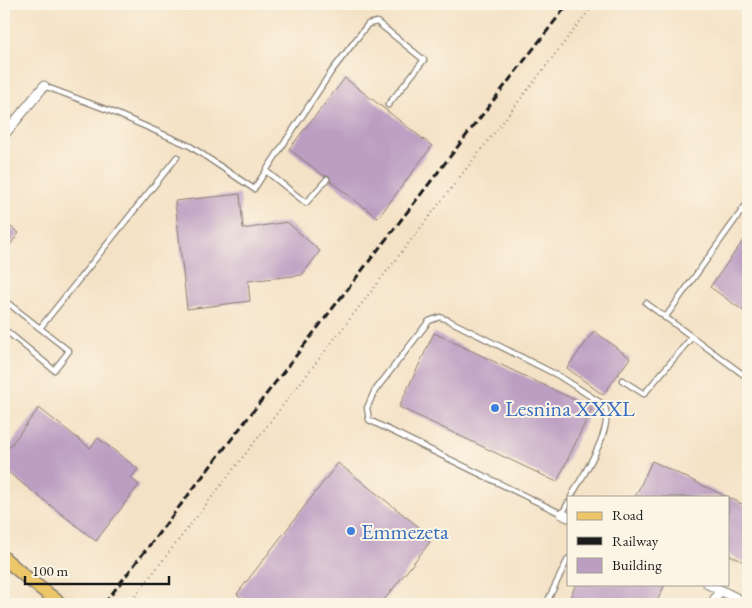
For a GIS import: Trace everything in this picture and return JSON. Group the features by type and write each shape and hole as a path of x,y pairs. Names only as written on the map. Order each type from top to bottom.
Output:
{"main road":[{"path":"4,558 60,604"}],"street":[{"path":"4,135 44,86"},
{"path":"712,586 748,604"},
{"path":"712,604 720,590"}],"lane":[{"path":"44,86 108,110 190,146 254,189 353,42 368,24 378,22 424,60 388,105"},
{"path":"40,328 177,157"},
{"path":"266,171 306,203 327,179"},
{"path":"666,318 748,202"},
{"path":"4,300 69,351 54,370 4,329"},
{"path":"646,303 748,378"},
{"path":"565,516 369,420 367,408 374,392 429,321 440,317 448,320 559,376 604,405 608,412 604,434 573,496"},
{"path":"622,380 644,394 692,337"},
{"path":"546,604 567,561"}],"path":[{"path":"129,604 594,4"},
{"path":"4,597 13,604"}],"building":[{"path":"345,78 432,146 378,218 330,181 329,176 324,176 289,149"},
{"path":"240,194 243,229 287,222 320,251 302,275 248,281 250,301 187,309 175,201"},
{"path":"4,222 19,233 4,253"},
{"path":"748,234 748,314 710,287"},
{"path":"594,331 630,358 603,395 567,368"},
{"name":"Lesnina XXXL","path":"434,333 592,408 557,482 399,407"},
{"path":"39,408 90,448 98,438 138,469 131,478 139,485 96,541 4,469 4,454"},
{"path":"652,461 725,496 635,496"},
{"path":"338,463 419,527 415,531 430,542 381,604 371,604 364,598 359,604 250,604 237,594"},
{"path":"730,498 748,507 748,564 730,555"},
{"path":"575,586 664,586 656,604 567,604"}],"railway":[{"path":"104,604 568,4"}],"place":[{"name":"Lesnina XXXL","path":"495,408"},
{"name":"Emmezeta","path":"351,531"}]}
